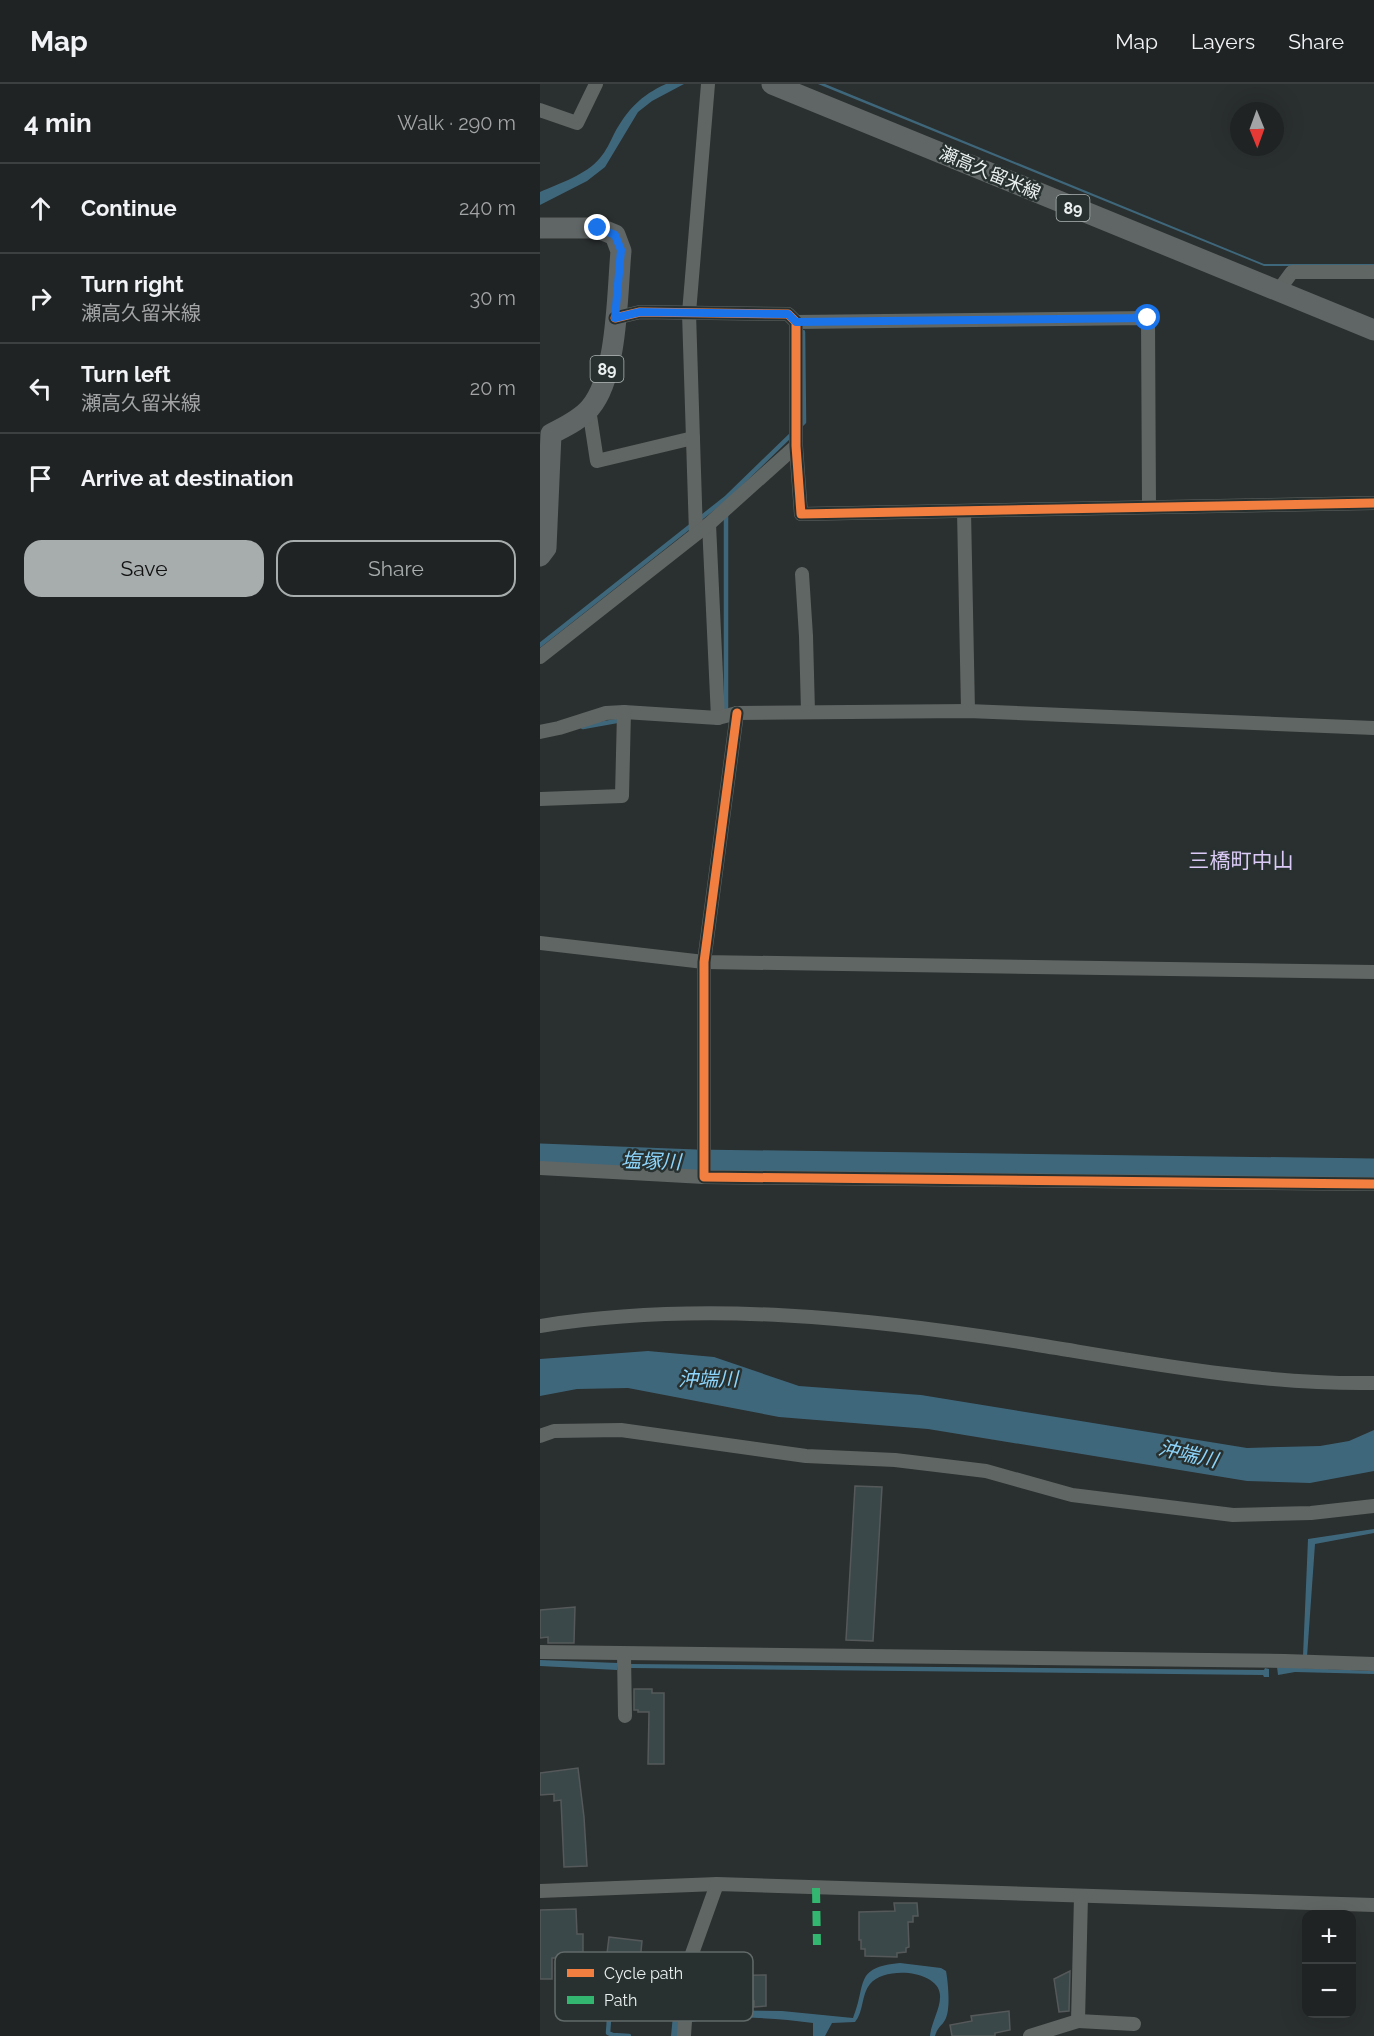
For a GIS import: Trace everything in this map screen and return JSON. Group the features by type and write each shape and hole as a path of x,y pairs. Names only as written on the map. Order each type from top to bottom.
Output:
{"main road":[{"name":"瀬高久留米線","path":"772,84 1374,330"},
{"name":"89","path":"540,228 598,228 615,235 621,250 612,355 599,393 589,409 551,434 546,548 540,556"}],"street":[{"path":"540,110 577,123 596,84"},
{"path":"696,534 689,313 708,84"},
{"path":"1278,291 1292,272 1374,272"},
{"path":"615,318 640,312 788,314 796,322 796,446 801,514 1374,503"},
{"path":"796,322 1148,318 1149,507"},
{"path":"589,409 597,461 693,438"},
{"path":"540,657 709,524 796,446"},
{"path":"964,511 968,711"},
{"path":"709,524 718,718"},
{"path":"802,574 808,712"},
{"path":"540,732 606,713 624,712 718,718 737,713 968,711 1374,728"},
{"path":"540,799 622,796 624,712"},
{"path":"704,1177 704,962 737,713"},
{"path":"540,943 704,962 1374,972"},
{"path":"540,1168 704,1177 1374,1184"},
{"path":"540,1326 592,1318 766,1314 866,1321 946,1331 1246,1376 1374,1383"},
{"path":"540,1436 554,1431 621,1430 806,1456 895,1460 986,1472 1072,1495 1233,1515 1311,1513 1374,1506"},
{"path":"540,1652 1374,1664"},
{"path":"624,1654 625,1716"},
{"path":"693,1952 717,1884"},
{"path":"540,1891 717,1884 1374,1905"},
{"path":"1078,2021 1081,1896"},
{"path":"684,2036 685,2021"},
{"path":"1030,2036 1078,2021 1134,2024"}],"water":[{"path":"666,84 684,84 652,101 638,112 605,167 587,181 540,205 540,192 572,178 594,164 630,111 642,98"},
{"path":"818,84 825,84 1264,264 1374,264 1374,266 1264,266"},
{"name":"沖端川","path":"648,1351 714,1357 799,1386 921,1395 1247,1448 1320,1446 1349,1441 1374,1430 1374,1471 1310,1483 1247,1481 928,1429 779,1417 628,1388 577,1389 540,1396 540,1359"},
{"path":"1374,1529 1374,1533 1315,1544 1307,1657 1303,1656 1308,1539"},
{"path":"540,1660 618,1663 617,1670 540,1666"},
{"path":"631,1664 1264,1670 1265,1668 1269,1669 1269,1677 1263,1675 631,1668"},
{"path":"1277,1667 1374,1671 1374,1674 1295,1672 1278,1675"},
{"path":"900,1963 941,1968 946,1971 948,2010 935,2036 930,2036 940,2000 937,1987 931,1980 911,1973 888,1974 878,1978 867,1988 855,2022 832,2023 825,2036 813,2036 813,2023 753,2018 753,2011 853,2018 868,1973 885,1965"},
{"path":"672,2021 697,2021 681,2024 679,2036 671,2036"}],"building":[{"path":"855,1486 882,1487 873,1641 846,1640"},
{"path":"575,1607 574,1643 548,1643 548,1637 540,1638 540,1610"},
{"path":"634,1689 652,1689 652,1693 664,1693 664,1764 648,1764 649,1712 634,1710"},
{"path":"578,1768 587,1866 564,1867 561,1800 554,1801 554,1794 540,1795 540,1773"},
{"path":"894,1903 917,1903 918,1916 913,1916 913,1922 908,1922 909,1947 906,1948 906,1952 897,1953 897,1957 865,1956 865,1949 861,1949 861,1940 859,1940 859,1912 895,1911"},
{"path":"576,1909 577,1934 583,1934 583,1952 555,1952 555,1958 552,1958 552,1979 540,1979 540,1910"},
{"path":"609,1937 642,1941 641,1952 607,1952"},
{"path":"1070,1971 1069,2011 1059,2012 1054,1979"},
{"path":"753,1975 766,1975 766,2006 754,2007"},
{"path":"1009,2011 1010,2030 995,2033 995,2036 952,2036 950,2025 972,2021 971,2016"}],"waterway":[{"path":"799,427 804,422 803,332"},
{"path":"540,645 726,498 793,433"},
{"path":"726,514 726,713"},
{"path":"583,727 622,720"},
{"name":"塩塚川","path":"540,1157 696,1163 1374,1172"},
{"path":"609,2021 608,2033 629,2036"}],"marked path":[{"path":"816,1888 817,1945"}],"cycle path":[{"path":"615,318 640,312 788,314 796,322 796,446 801,514 1374,503"},
{"path":"737,713 704,962 704,1177 1374,1184"}],"district":[{"name":"三橋町中山","path":"1241,861"}],"route":[{"path":"598,228 615,235 621,250 615,318 640,312 788,314 796,322 1148,318"}]}
